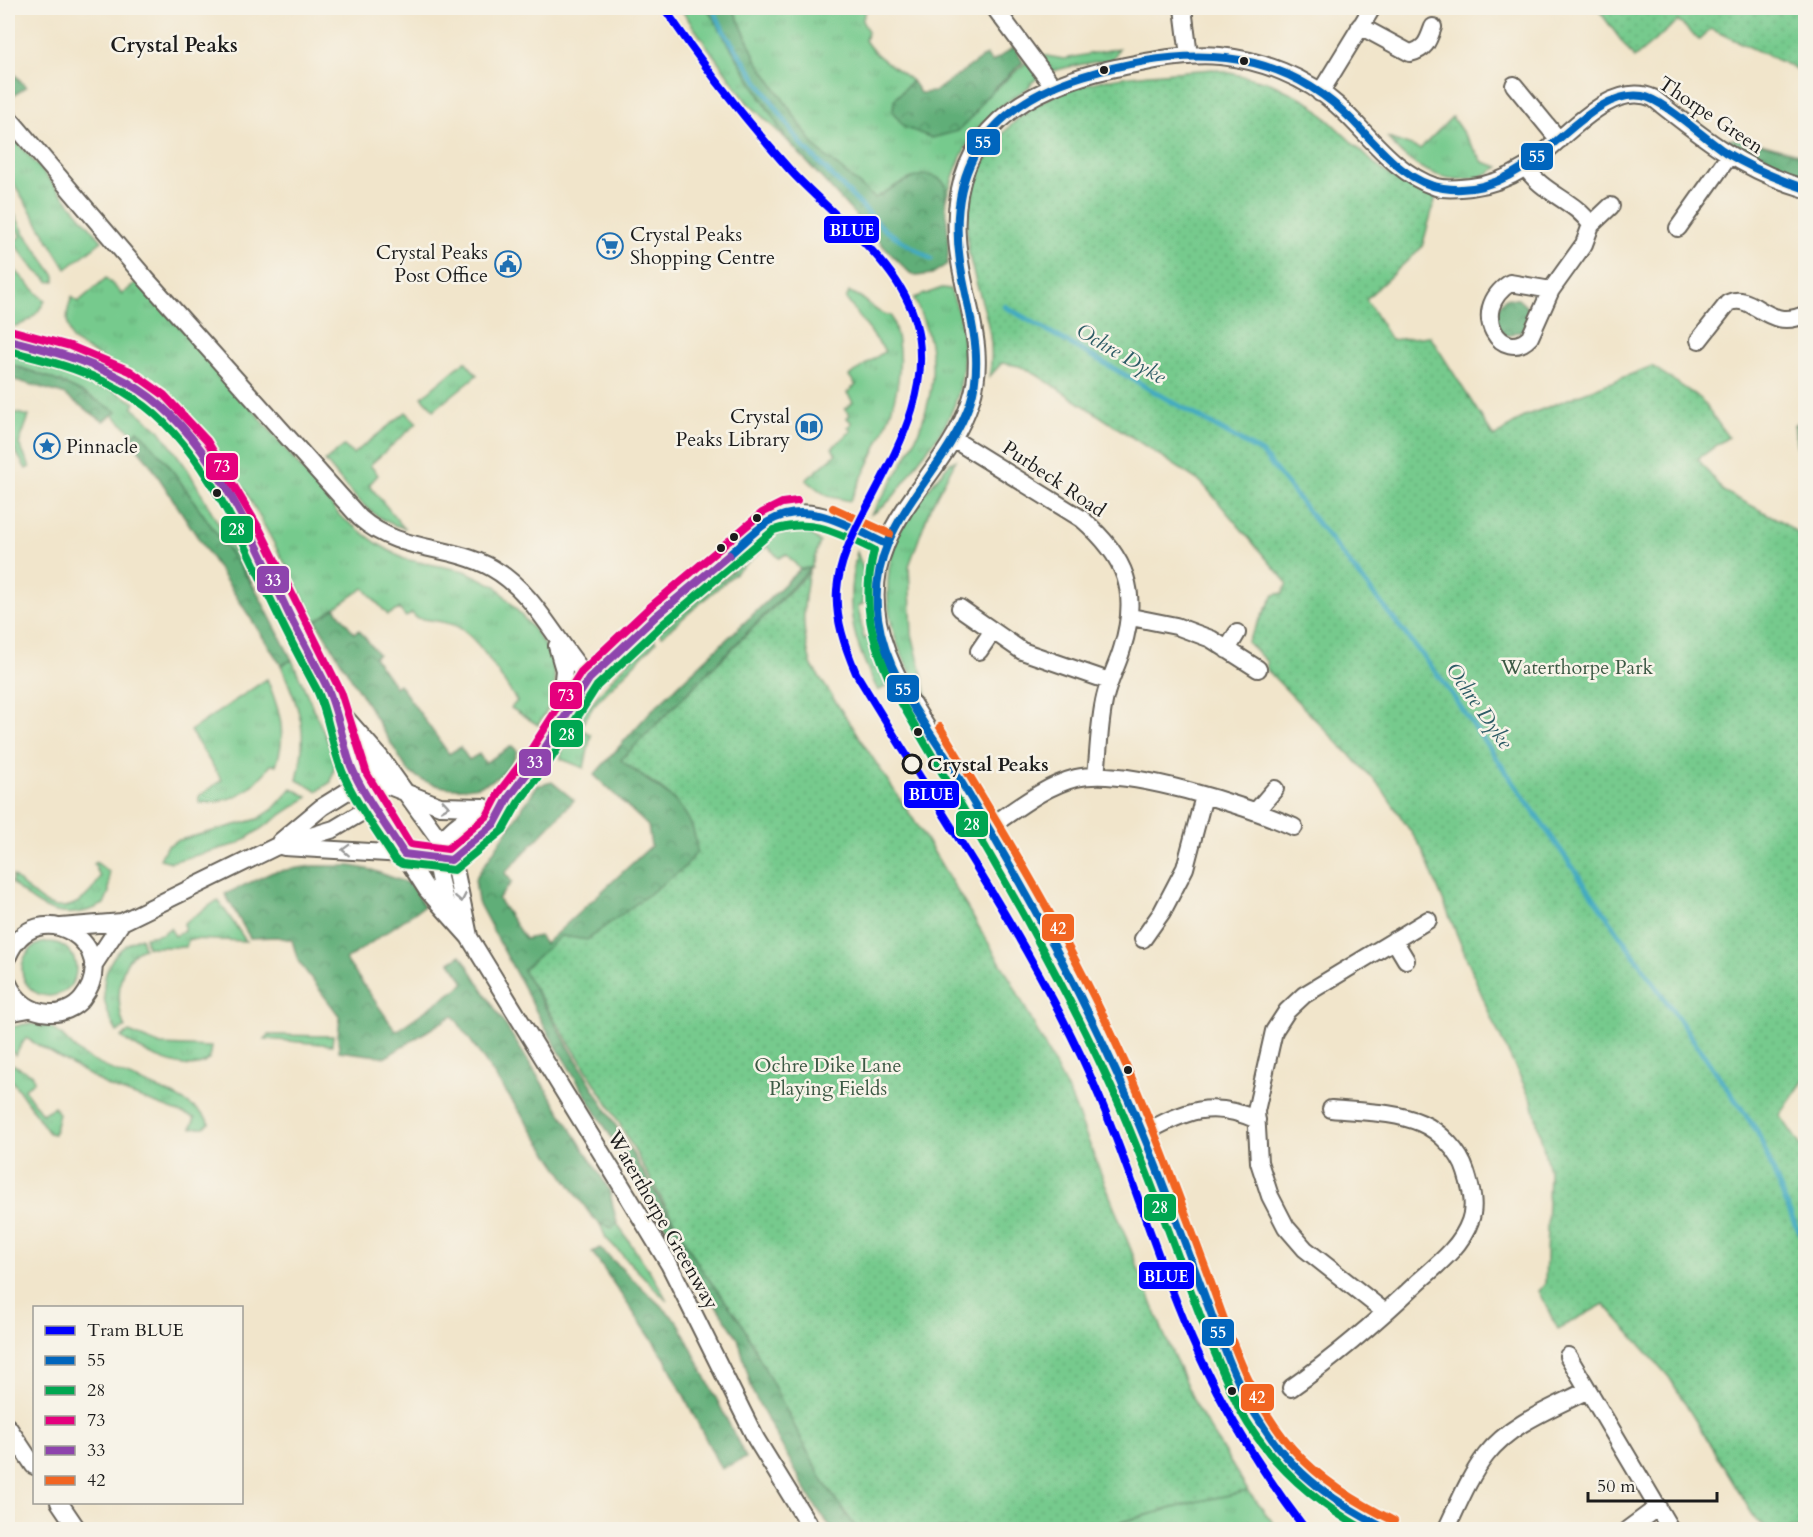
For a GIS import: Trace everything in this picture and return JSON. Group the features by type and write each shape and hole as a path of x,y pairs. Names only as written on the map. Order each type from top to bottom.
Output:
{"street":[{"path":"1182,8 1188,56"},
{"path":"1320,93 1372,8"},
{"path":"997,12 1052,85"},
{"path":"1360,26 1410,53 1420,51 1427,44 1433,27"},
{"path":"1389,1530 1338,1502 1311,1483 1271,1439 1257,1418 1213,1319 1143,1134 1105,1045 1065,965 988,828 909,695 879,629 876,591 886,544 907,503 953,440 972,400 977,363 974,325 957,244 956,211 964,178 985,134 1022,102 1052,85 1113,68 1188,56 1224,56 1264,65 1290,75 1320,93 1335,103 1407,172 1440,188 1483,185 1526,167 1559,140 1514,85"},
{"name":"Thorpe Green","path":"1559,140 1598,108 1625,94 1640,93 1653,98 1729,156 1758,172 1806,189"},
{"path":"8,117 146,279 360,518 387,538 462,556 490,567 521,591 589,679"},
{"path":"1678,228 1729,156"},
{"path":"1526,167 1533,179 1585,215 1591,225"},
{"path":"1551,290 1584,244 1591,225 1611,206"},
{"path":"1699,340 1728,303 1734,301 1742,301 1783,321 1792,321 1806,314"},
{"name":"Waterthorpe Greenway","path":"8,340 77,359 116,377 156,402 182,428 221,484 337,708 351,765 359,784 427,890 469,937 669,1264 756,1439 812,1530"},
{"name":"Purbeck Road","path":"953,440 1035,488 1099,533 1119,561 1130,595 1131,617 1122,651 1104,699 1096,775"},
{"path":"274,847 404,854 444,859 495,823 509,796 538,759 589,679 656,616 769,521 786,513 814,513 886,544"},
{"path":"960,608 1022,651 1109,681"},
{"path":"1131,617 1176,626 1211,639 1258,669"},
{"path":"979,651 992,632"},
{"path":"554,633 564,670 563,699 557,727"},
{"path":"1227,650 1237,633"},
{"name":"Waterthorpe Greenway","path":"337,708 408,793 440,840"},
{"path":"8,956 19,937 29,930 40,926 62,927 122,922 274,847 334,829 374,805 379,784 356,729"},
{"path":"988,828 1058,784 1096,775 1125,778 1204,796 1257,810 1294,827"},
{"path":"274,847 322,807 359,784 379,784 440,806 484,807"},
{"path":"1257,810 1275,789"},
{"path":"450,916 440,840 455,826 484,807 509,796"},
{"path":"1143,939 1162,912 1185,868 1204,796"},
{"name":"Waterthorpe Greenway","path":"444,859 469,937"},
{"path":"1385,1312 1305,1250 1286,1227 1270,1196 1259,1162 1257,1120 1261,1085 1274,1031 1287,1011 1304,995 1428,920"},
{"path":"8,983 20,1002 29,1008 54,1014 68,1010 80,1002 88,990 93,966 122,922"},
{"path":"62,927 74,933 84,942 93,966"},
{"path":"1394,940 1406,960"},
{"path":"8,1013 29,1008"},
{"path":"1143,1134 1172,1119 1208,1108 1243,1113 1257,1120"},
{"path":"1291,1388 1346,1348 1453,1250 1470,1223 1473,1212 1470,1186 1464,1165 1454,1149 1423,1123 1404,1117 1331,1109"},
{"path":"1568,1356 1671,1530"},
{"path":"1446,1530 1477,1468 1496,1444 1524,1423 1588,1390"},
{"path":"8,1427 33,1464"},
{"path":"60,1504 78,1530"},
{"path":"1627,1530 1658,1507"}],"green space":[{"path":"680,8 707,8 786,139 747,102"},
{"path":"707,8 733,8 757,61 816,148 875,198 911,178 921,176 930,175 939,178 946,185 949,245 947,264 932,274 917,276 910,273 887,250 786,139"},
{"path":"733,8 867,8 862,21 868,31 865,40 869,47 912,81 894,100 973,117 983,100 1036,54 1064,59 1119,48 1113,59 1067,67 1043,75 995,111 967,145 956,169 944,206 946,185 900,183 875,199 816,148 757,61"},
{"path":"1597,8 1805,8 1805,73 1711,29 1699,40 1678,21 1634,58"},
{"path":"1014,47 1023,62 983,100 973,116 958,131 932,138 904,127 893,112 894,100 912,81 920,93 934,92 986,55 992,62"},
{"path":"8,67 26,87 8,100"},
{"name":"Waterthorpe Park","path":"1213,69 1268,82 1308,101 1377,166 1398,181 1437,193 1422,247 1366,299 1391,340 1430,336 1494,437 1525,416 1652,366 1701,399 1728,437 1698,459 1723,491 1783,522 1805,539 1806,1077 1780,1115 1805,1152 1805,1529 1766,1529 1756,1520 1669,1377 1604,1304 1558,1329 1538,1291 1545,1284 1549,1171 1532,1101 1492,1020 1421,847 1381,787 1266,669 1267,662 1247,642 1274,595 1283,593 1287,583 1202,483 1031,371 1002,363 989,377 990,339 969,253 967,223 970,199 977,176 994,145 1015,121 1038,104 1065,91 1122,77"},
{"path":"1452,117 1483,162 1499,167 1484,175 1469,179 1454,179 1438,175 1410,161 1388,138 1420,149"},
{"path":"8,131 102,241 66,269 8,174"},
{"path":"1716,139 1747,139 1805,156 1805,180 1759,165"},
{"path":"8,202 24,232 55,276 55,281 50,282 34,269 13,242 21,236 8,218"},
{"path":"14,269 45,301 25,323 8,326 8,275"},
{"path":"106,278 122,294 138,282 238,391 340,516 378,544 404,559 465,571 496,586 535,631 552,657 555,682 551,704 538,725 511,708 517,701 490,661 466,633 454,625 416,618 412,613 406,617 399,609 388,615 364,588 316,621 245,490 217,451 178,410 146,384 73,341 67,319 72,297 78,302"},
{"path":"942,288 950,289 961,323 964,358 958,394 952,411 938,436 891,498 871,514 906,458 924,416 930,395 932,373 930,344 914,298"},
{"path":"849,292 861,297 879,312 891,316 898,341 900,365 891,412 850,501 827,496 806,480 836,454 832,448 851,431 848,427 852,423 847,418 850,415 845,409 853,402 847,393 856,385 849,376 885,351 846,299"},
{"path":"1506,298 1518,299 1527,307 1529,320 1523,330 1507,336 1499,330 1497,316 1499,305"},
{"path":"8,352 74,372 104,385 135,403 132,407 160,431 188,470 257,592 168,464 138,431 135,435 114,416 116,412 77,390 51,378 8,364"},
{"path":"465,361 477,375 434,410 422,397"},
{"path":"8,364 64,384 117,412 103,421 63,394 8,378"},
{"path":"8,411 29,416 19,444 30,467 26,469 12,445 8,448"},
{"path":"406,412 417,423 370,465 378,475 369,485 404,528 391,524 369,510 350,492 325,461 344,446 353,454"},
{"path":"1805,417 1805,461 1797,447 1794,425"},
{"path":"138,430 168,464 257,592 292,660 281,665 148,461 130,440"},
{"path":"956,460 930,508 909,566 912,634 928,699 909,669 895,638 888,605 889,570 893,547 902,526 931,486 950,463"},
{"path":"806,529 820,542 811,568 800,569 786,554 779,558 767,546 662,636 659,632 778,533"},
{"path":"857,552 864,571 863,604 858,606 864,639 870,637 889,685 878,691 862,656 853,624 851,591"},
{"path":"811,568 621,760 681,808 689,820 697,852 683,869 587,940 561,936 523,970 700,1267 741,1322 823,1481 857,1529 832,1529 812,1501 753,1393 738,1338 688,1264 545,1028 478,902 475,879 537,786 552,782 574,800 505,873 512,882 498,899 525,939 539,936 545,944 651,846 648,826 594,775 650,712 800,569"},
{"name":"Ochre Dike Lane Playing Fields","path":"809,572 804,619 812,666 921,831 1012,982 1071,1097 1164,1334 1197,1408 1248,1491 1195,1502 1094,1529 857,1529 823,1481 741,1322 700,1267 610,1107 523,970 561,936 587,940 683,869 697,852 695,835 682,808 660,788 621,760"},
{"path":"335,608 354,633 359,630 378,654 374,657 395,687 399,684 449,754 460,747 469,760 479,754 485,763 512,746 517,751 509,766 498,777 469,788 437,785 408,771 316,621"},
{"path":"653,638 656,642 594,705 580,728 591,735 584,768 561,759 564,746 572,730 584,713 613,678"},
{"path":"292,660 336,760 331,782 317,791 297,780 301,762 301,721 281,665"},
{"path":"267,679 278,711 282,732 276,765 271,765 256,783 232,798 199,803 199,796 222,780 190,731"},
{"path":"292,788 308,797 238,844 171,862 160,859 166,847 176,841 258,819 273,809"},
{"path":"96,862 109,872 109,892 104,904 90,910 65,914 54,912 33,901 12,883 13,876 47,904 56,907 72,905 91,891 100,877 94,864"},
{"path":"312,866 351,866 372,870 410,884 424,906 346,960 396,1031 465,983 450,962 461,955 609,1189 617,1223 613,1228 600,1224 590,1214 453,1015 386,1057 339,1051 340,1017 298,961 292,940 277,937 250,938 225,894 273,872"},
{"path":"218,900 246,941 188,939 186,947 147,947 145,937 162,934 170,928 175,936 184,931 184,923"},
{"path":"141,937 144,948 135,953 123,971 119,995 125,1028 117,1032 106,1004 105,977 116,954 127,944"},
{"path":"44,942 54,942 64,946 72,954 76,969 72,984 64,992 54,996 44,996 34,992 26,984 22,974 22,964 26,954 34,946"},
{"path":"25,1024 52,1028 84,1056 186,1102 210,1123 204,1127 191,1128 195,1118 108,1086 26,1038 15,1055 8,1047 8,1028"},
{"path":"129,1032 161,1045 211,1047 209,1059 201,1064 190,1066 165,1060 140,1049 121,1037"},
{"path":"269,1035 333,1036 332,1045 265,1039"},
{"path":"8,1062 33,1075 34,1082 24,1089 42,1114 54,1107 59,1114 54,1134 49,1133 8,1075"},
{"path":"617,1223 656,1280 667,1301 606,1238 600,1224 612,1228"},
{"path":"600,1248 678,1322 746,1458 721,1469 666,1360 592,1252"},
{"path":"1248,1491 1278,1529 1094,1530 1195,1502"}],"waterway":[{"name":"Ochre Dyke","path":"713,8 724,32 801,144 885,230 931,259"},
{"name":"Ochre Dyke","path":"1004,306 1262,453 1441,679 1757,1131 1793,1220 1806,1243"}],"tram line":[{"name":"BLUE","path":"664,8 708,70 789,169 877,256 905,296 914,317 919,343 920,369 909,419 888,467 855,531 840,570 837,601 839,622 845,643 856,673 1003,912 1058,1010 1099,1096 1183,1319 1199,1355 1248,1446 1306,1530"}],"transit line":[{"name":"55","path":"1388,1530 1334,1499 1288,1459 1245,1396 1218,1332 1148,1146 1084,1003 1010,865 910,701 890,661 883,640 878,618 877,586 883,557 894,530 957,431 974,388 975,341 958,242 959,208 965,177 977,150 995,126 1019,106 1048,89 1120,66 1156,59 1191,56 1226,58 1260,65 1293,77 1324,95 1393,162 1416,179 1429,185 1443,188 1475,188 1504,178 1529,163 1597,109 1619,98 1642,96 1661,104 1735,158 1764,173 1806,189"},
{"name":"73","path":"10,330 70,346 130,371 164,395 207,441 260,530 341,692 367,774 410,844 448,849 487,816 500,791 529,753 581,672 649,608 762,513 782,503 797,501"},
{"name":"33","path":"8,340 77,359 140,390 165,410 209,461 245,521 326,685 356,777 404,854 451,860 495,823 509,797 538,759 589,679 656,616 729,555"},
{"name":"28","path":"8,351 73,369 105,382 135,399 160,418 182,442 220,498 317,690 338,761 347,783 395,860 402,864 454,870 503,830 518,803 547,765 597,686 663,624 774,530 788,526 813,526 837,533 874,550 868,588 870,622 886,672 894,690 1039,943 1093,1047 1133,1138 1206,1332 1239,1408 1263,1446 1293,1478 1327,1506 1365,1530"},
{"name":"42","path":"833,508 890,534"},
{"name":"55","path":"729,555 768,522 783,515 798,513 813,514 843,523 886,544"},
{"name":"42","path":"940,727 1009,842 1096,1000 1163,1155 1241,1364 1263,1408 1292,1448 1314,1470 1352,1498 1394,1521"}],"place":[{"name":"Crystal Peaks Shopping Centre","path":"610,246"},
{"name":"Crystal Peaks Post Office","path":"508,264"},
{"name":"Crystal Peaks Library","path":"809,427"},
{"name":"Pinnacle","path":"47,446"},
{"name":"Crystal Peaks","path":"912,764"}],"district":[{"name":"Crystal Peaks","path":"174,45"}]}
